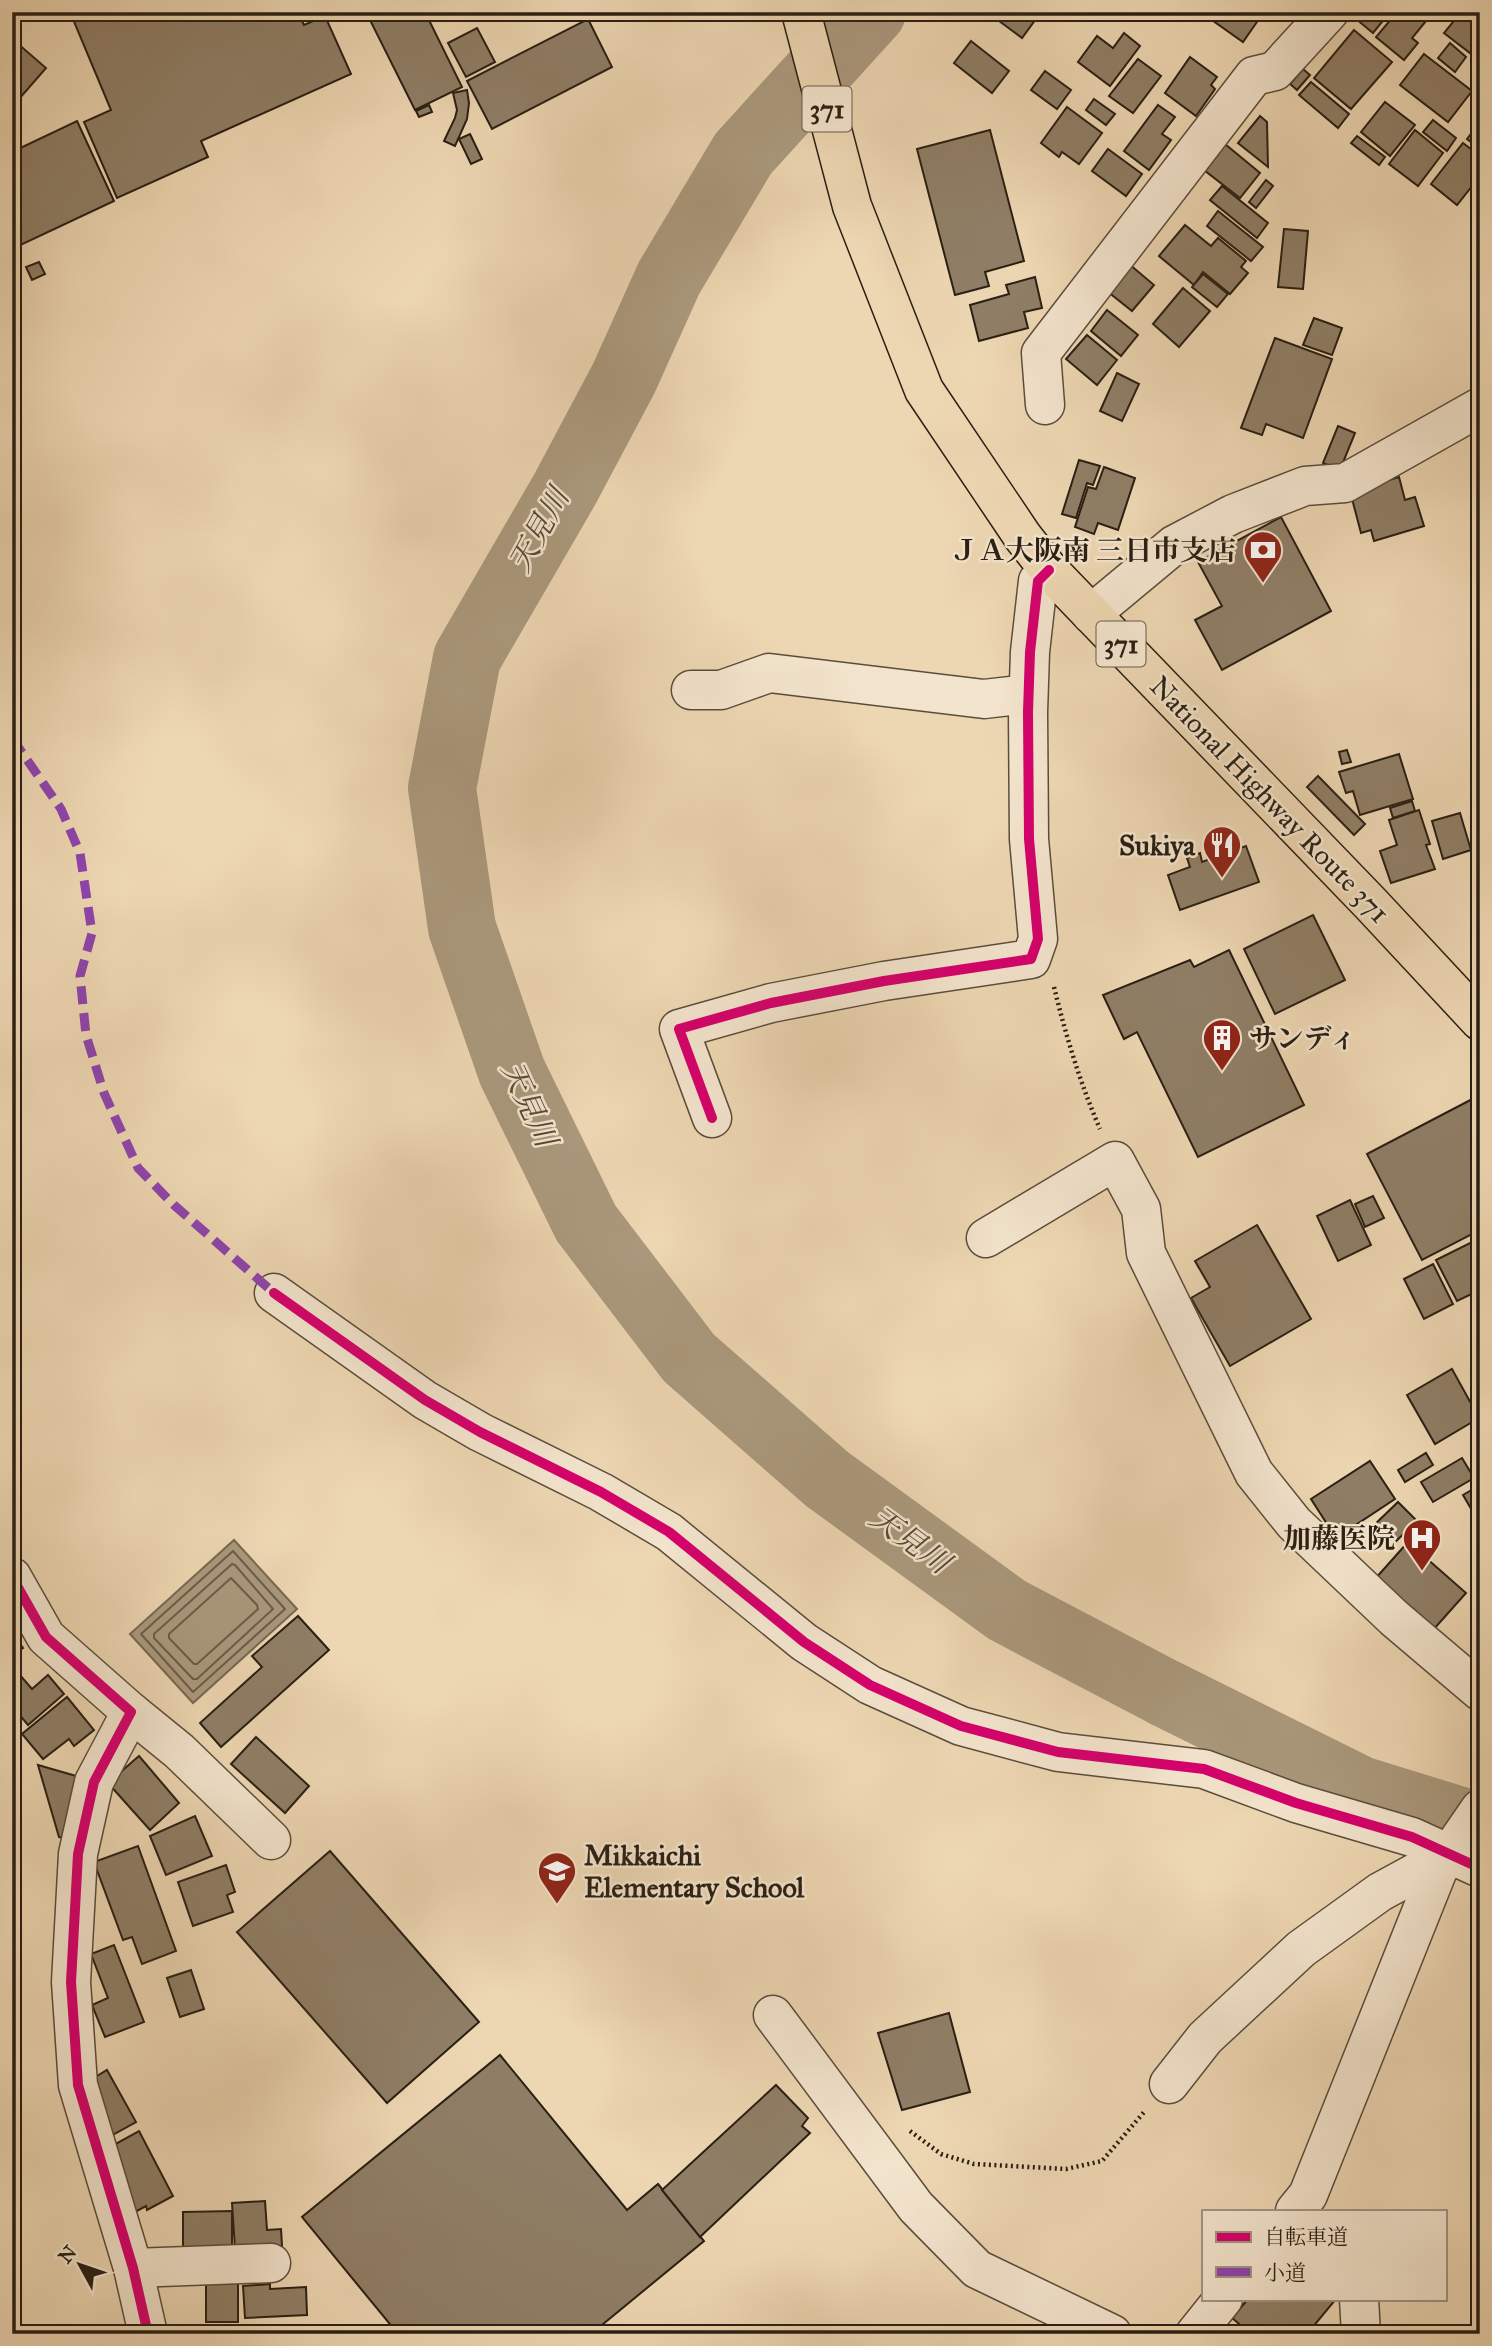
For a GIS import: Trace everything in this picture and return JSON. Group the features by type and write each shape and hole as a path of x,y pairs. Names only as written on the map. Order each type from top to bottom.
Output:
{"highway":[{"name":"National Highway Route 371","path":"801,12 852,206 924,390 1023,537 1049,570 1480,1021"}],"street":[{"path":"1045,405 1041,353 1254,76 1275,71 1329,12"},
{"path":"1091,614 1174,545 1233,513 1305,486 1345,483 1480,407"},
{"path":"712,1118 679,1029 771,1003 884,981 1031,959 1038,939 1029,839 1028,694 1038,581 1049,570"},
{"path":"691,690 721,690 769,673 984,699 1028,694"},
{"path":"986,1238 1115,1161 1141,1209 1146,1253 1255,1474 1294,1523 1394,1618 1480,1691"},
{"path":"274,1293 425,1400 480,1432 601,1492 669,1532 804,1642 870,1685 961,1726 1058,1752 1204,1769 1296,1803 1412,1838 1461,1856"},
{"path":"12,1577 46,1637 179,1751 271,1840"},
{"path":"131,1712 94,1782 78,1854 71,1982 78,2085 133,2268 148,2334"},
{"path":"1310,2206 1438,1870 1461,1856 1480,1810"},
{"path":"1168,2084 1205,2038 1301,1949 1380,1892 1461,1856"},
{"path":"773,2015 916,2207 977,2269 1112,2334"},
{"path":"133,2268 271,2263"},
{"path":"1195,2334 1222,2300"},
{"path":"1359,2300 1361,2334"}],"path":[{"path":"1038,939 1088,1101 1115,1161"},
{"path":"903,2126 941,2154 974,2164 1066,2169 1102,2161 1168,2084"}],"water":[{"path":"234,1540 297,1609 193,1703 130,1634"}],"building":[{"path":"70,12 298,12 304,25 325,16 351,74 201,141 208,157 117,198 84,122 111,110"},
{"path":"366,12 425,12 462,87 415,110"},
{"path":"987,12 1041,12 1022,38"},
{"path":"1213,12 1250,12 1259,19 1243,42 1209,18"},
{"path":"1362,12 1390,12 1373,33 1356,19"},
{"path":"1397,12 1416,12 1426,21 1412,38 1418,43 1404,60 1376,37"},
{"path":"1461,12 1467,12 1480,22 1480,41 1470,53 1444,33"},
{"path":"588,19 612,67 492,129 467,81"},
{"path":"477,28 495,62 466,77 448,43"},
{"path":"1354,30 1392,62 1351,109 1314,78"},
{"path":"1124,33 1140,46 1110,86 1078,62 1097,36 1113,48"},
{"path":"971,41 1009,71 992,93 954,63"},
{"path":"17,43 46,68 12,107 12,49"},
{"path":"1450,43 1466,57 1455,72 1438,58"},
{"path":"1424,54 1472,91 1448,122 1400,85"},
{"path":"1190,57 1217,77 1211,85 1215,89 1196,116 1165,93"},
{"path":"1138,59 1161,76 1133,113 1109,96"},
{"path":"1303,69 1310,75 1297,90 1290,84"},
{"path":"1045,71 1071,90 1057,109 1031,90"},
{"path":"1311,82 1349,114 1338,128 1299,95"},
{"path":"467,90 467,119 455,146 444,141 457,110 453,93"},
{"path":"1094,99 1115,114 1106,125 1086,110"},
{"path":"1385,102 1415,125 1390,156 1361,132"},
{"path":"429,105 432,112 419,117 416,111"},
{"path":"1158,105 1175,117 1162,134 1171,140 1149,170 1124,151"},
{"path":"1067,107 1102,133 1079,164 1062,152 1059,157 1041,143"},
{"path":"1260,116 1267,122 1268,167 1238,143"},
{"path":"1433,120 1456,138 1447,151 1423,132"},
{"path":"77,121 114,201 12,249 12,152"},
{"path":"1480,122 1480,149 1467,139"},
{"path":"990,130 1024,261 985,272 989,286 955,295 917,149"},
{"path":"1415,130 1443,153 1418,186 1389,164"},
{"path":"470,134 482,159 471,164 459,139"},
{"path":"1357,136 1385,157 1379,165 1351,143"},
{"path":"1463,143 1480,156 1480,176 1457,205 1431,184"},
{"path":"1225,144 1260,173 1240,198 1204,170"},
{"path":"1108,149 1142,174 1126,196 1092,171"},
{"path":"1266,180 1273,186 1256,208 1249,202"},
{"path":"1222,186 1268,223 1257,238 1210,200"},
{"path":"1218,211 1263,247 1251,261 1207,226"},
{"path":"1185,225 1211,246 1218,238 1246,261 1241,267 1248,273 1230,294 1203,272 1194,285 1159,256"},
{"path":"1284,229 1308,231 1303,289 1278,287"},
{"path":"39,262 45,274 32,280 26,267"},
{"path":"1129,264 1154,285 1132,311 1107,291"},
{"path":"1203,274 1228,294 1217,307 1192,287"},
{"path":"1035,277 1042,308 1024,312 1028,328 979,341 970,305 1009,294 1006,285"},
{"path":"1183,288 1210,311 1179,347 1153,324"},
{"path":"1107,310 1138,335 1121,356 1091,331"},
{"path":"1314,318 1342,328 1332,355 1303,345"},
{"path":"1087,335 1117,360 1097,385 1066,359"},
{"path":"1275,338 1332,359 1303,438 1266,424 1262,435 1241,428"},
{"path":"1117,373 1139,384 1122,421 1100,411"},
{"path":"1338,426 1355,433 1340,470 1323,463"},
{"path":"1079,460 1100,466 1093,485 1087,483 1076,518 1062,514"},
{"path":"1104,467 1135,478 1118,530 1098,523 1094,534 1075,527 1088,487 1096,489"},
{"path":"1399,477 1405,500 1415,497 1424,526 1374,541 1371,530 1361,533 1350,491"},
{"name":"ＪＡ大阪南 三日市支店","path":"1281,517 1331,611 1222,670 1195,620 1222,606 1198,562"},
{"path":"1347,750 1351,762 1342,764 1339,752"},
{"path":"1399,754 1413,799 1360,815 1353,791 1346,793 1339,772"},
{"path":"1318,776 1365,824 1354,835 1307,787"},
{"path":"1412,801 1415,811 1393,818 1390,808"},
{"path":"1419,810 1430,844 1426,845 1435,869 1391,883 1380,851 1397,845 1389,820"},
{"path":"1460,813 1471,850 1443,859 1432,821"},
{"path":"1246,846 1259,882 1180,910 1168,875 1190,867 1187,858 1200,853 1202,862"},
{"path":"1313,915 1345,980 1275,1014 1244,949"},
{"name":"サンディ","path":"1229,950 1304,1105 1198,1157 1137,1032 1124,1039 1103,995 1190,960 1194,967"},
{"path":"1480,1095 1480,1230 1422,1260 1367,1154"},
{"path":"1373,1196 1384,1218 1365,1227 1355,1204"},
{"path":"1350,1200 1371,1245 1338,1261 1317,1216"},
{"path":"1257,1225 1311,1319 1230,1366 1191,1298 1210,1287 1195,1261"},
{"path":"1480,1238 1480,1290 1457,1301 1436,1260"},
{"path":"1433,1264 1453,1304 1424,1319 1404,1279"},
{"path":"1452,1369 1479,1418 1435,1444 1407,1395"},
{"path":"1426,1453 1433,1465 1405,1482 1398,1470"},
{"path":"1462,1458 1474,1478 1433,1502 1421,1482"},
{"path":"1370,1461 1395,1499 1336,1538 1311,1499"},
{"path":"1480,1485 1480,1524 1463,1495"},
{"path":"1398,1502 1417,1521 1389,1548 1371,1528"},
{"path":"1408,1542 1466,1593 1433,1630 1375,1579"},
{"path":"298,1616 329,1650 221,1747 200,1723 262,1667 252,1656"},
{"path":"12,1632 23,1648 12,1656"},
{"path":"19,1674 32,1689 48,1675 64,1694 28,1725 12,1706 12,1680"},
{"path":"67,1697 94,1730 74,1746 69,1739 43,1759 22,1734"},
{"path":"256,1737 309,1786 285,1813 231,1764"},
{"path":"139,1756 179,1803 150,1830 108,1783"},
{"path":"38,1765 83,1778 66,1838 59,1837"},
{"path":"195,1816 212,1856 166,1875 150,1836"},
{"path":"138,1846 176,1951 142,1964 132,1937 123,1940 94,1862"},
{"path":"330,1851 479,2022 387,2103 237,1932"},
{"path":"226,1865 235,1892 227,1895 233,1912 193,1926 178,1882"},
{"path":"114,1945 144,2022 105,2037 92,2005 108,1998 91,1954"},
{"path":"191,1970 204,2009 180,2017 167,1978"},
{"path":"949,2013 970,2092 902,2110 878,2033"},
{"path":"500,2055 627,2210 658,2184 704,2241 591,2334 398,2334 302,2217"},
{"path":"107,2070 136,2122 109,2137 90,2105 102,2098 92,2079"},
{"path":"776,2085 808,2118 802,2126 810,2133 700,2237 662,2190"},
{"path":"139,2131 173,2196 147,2210 146,2206 133,2213 110,2147"},
{"path":"265,2201 267,2230 281,2229 282,2246 235,2248 232,2203"},
{"path":"232,2211 232,2247 183,2247 183,2212"},
{"path":"206,2277 238,2277 238,2322 206,2322"},
{"path":"270,2284 270,2289 306,2287 307,2315 245,2318 243,2286"},
{"path":"1247,2300 1335,2300 1307,2334 1251,2334 1232,2318"},
{"path":"199,2325 283,2325 284,2334 199,2334"}],"waterway":[{"name":"天見川","path":"872,12 743,154 669,278 624,378 565,489 467,658 442,788 462,928 512,1072 586,1223 689,1358 827,1479 1007,1610 1163,1692 1360,1790 1480,1827"}],"marked path":[{"path":"12,738 61,809 80,853 92,933 80,976 86,1035 104,1093 138,1168 174,1205 274,1293"}],"cycle path":[{"path":"712,1118 679,1029 771,1003 884,981 1031,959 1038,939 1029,839 1030,652 1038,581 1049,570"},
{"path":"274,1293 425,1400 480,1432 601,1492 669,1532 804,1642 870,1685 961,1726 1058,1752 1204,1769 1296,1803 1412,1837 1480,1868"},
{"path":"12,1577 46,1637 131,1712 94,1782 78,1854 71,1982 78,2085 133,2268 148,2334"}],"place":[{"name":"ＪＡ大阪南 三日市支店","path":"1263,584"},
{"name":"Sukiya","path":"1222,879"},
{"name":"サンディ","path":"1222,1072"},
{"name":"加藤医院","path":"1422,1572"},
{"name":"Mikkaichi Elementary School","path":"557,1905"}]}
